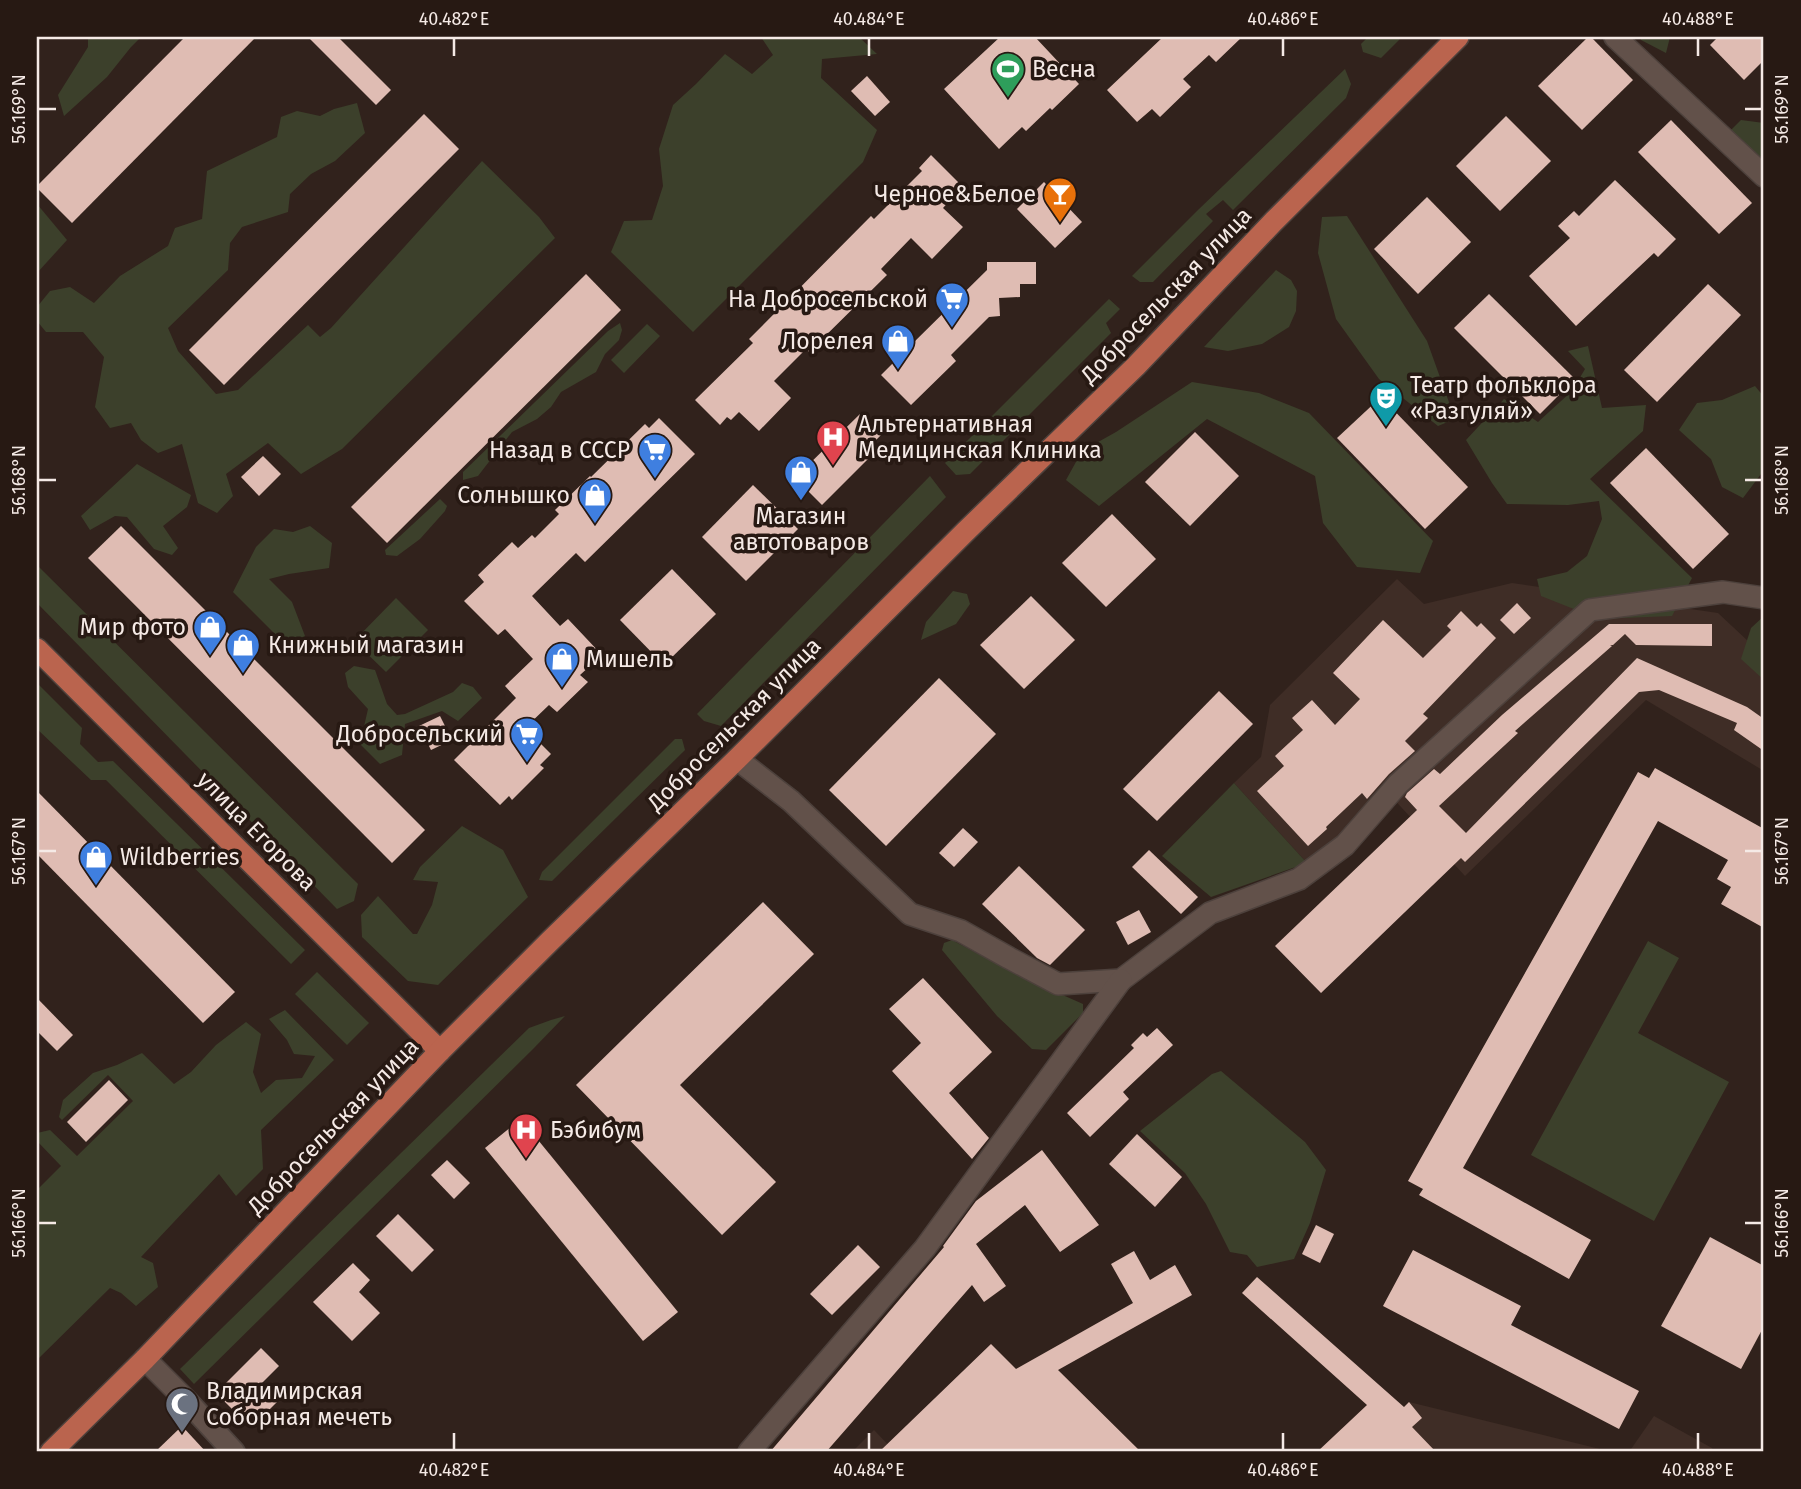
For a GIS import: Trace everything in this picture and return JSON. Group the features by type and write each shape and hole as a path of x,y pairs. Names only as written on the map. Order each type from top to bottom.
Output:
{"main road":[{"name":"Добросельская улица","path":"51,1452 145,1359 440,1051 568,922 1136,366 1458,37"},
{"name":"улица Егорова","path":"37,649 440,1051"}],"street":[{"path":"1615,37 1764,176"},
{"path":"749,1452 925,1248 1121,980 1210,913 1299,879 1345,845 1398,784 1590,610 1723,592 1764,598"},
{"path":"737,759 791,801 910,914 961,931 1058,984 1121,980"},
{"path":"145,1359 234,1452"}],"shaded area":[{"path":"1397,579 1424,604 1512,583 1718,613 1764,656 1764,771 1646,700 1465,876 1388,793 1307,863 1234,783 1261,757 1270,705"},
{"path":"1409,1402 1612,1452 1354,1452"},
{"path":"1654,1416 1712,1448 1714,1452 1629,1452"},
{"path":"874,1430 895,1452 852,1452"}],"green space":[{"path":"88,37 141,37 107,77 64,116 58,95 88,47"},
{"path":"761,37 859,37 877,54 822,59 821,78 877,130 863,162 693,332 611,252 624,221 652,220 663,186 659,149 673,105 725,54 752,74 773,55"},
{"path":"1368,37 1402,37 1381,58 1363,52 1361,44"},
{"path":"1641,37 1670,37 1666,53 1641,40"},
{"path":"1345,69 1351,84 1346,98 1233,210 1223,200 1206,214 1213,221 1153,282 1140,282 1132,276 1199,209"},
{"path":"357,103 365,133 335,161 311,174 290,194 288,212 242,227 230,243 228,270 168,328 178,351 216,394 238,390 308,325 320,337 331,328 482,161 539,217 555,238 342,449 301,474 268,443 226,474 233,496 217,513 198,503 182,444 158,453 141,440 131,423 110,428 95,407 104,357 83,332 46,332 37,321 37,307 50,291 70,287 94,303 120,276 168,246 175,228 202,219 207,171 277,137 281,117 297,111 320,116"},
{"path":"1741,120 1764,123 1764,163 1730,131"},
{"path":"37,204 67,240 37,273"},
{"path":"1347,216 1427,341 1455,419 1438,426 1379,379 1336,319 1318,253 1322,217"},
{"path":"1276,270 1291,280 1297,291 1296,311 1289,327 1262,344 1228,351 1204,347"},
{"path":"1109,299 1120,309 1106,323 1111,333 970,474 956,475 945,463"},
{"path":"620,323 622,330 619,340 605,354 596,372 561,392 551,407 537,419 512,432 478,476 463,480 463,472 608,331"},
{"path":"647,324 660,336 624,373 611,360"},
{"path":"1588,346 1602,408 1646,405 1643,431 1590,479 1692,578 1672,616 1599,619 1541,596 1537,579 1567,572 1587,556 1602,519 1599,501 1568,505 1507,504 1466,440 1504,399 1538,422 1572,391 1585,369 1568,351"},
{"path":"1192,382 1259,393 1309,413 1433,541 1420,573 1357,567 1323,523 1315,476 1207,419 1099,506 1066,480 1082,451"},
{"path":"1755,386 1764,397 1764,470 1743,498 1722,487 1711,459 1679,430 1697,403 1722,400"},
{"path":"137,464 191,495 187,507 163,526 178,548 172,555 154,549 127,517 115,516 90,530 81,516"},
{"path":"930,476 946,497 721,726 704,721 697,714"},
{"path":"440,499 447,506 445,511 420,539 397,556 386,555 385,550"},
{"path":"310,526 332,543 329,568 269,579 292,602 305,636 295,654 233,592 256,547 274,529 293,532"},
{"path":"37,567 358,884 354,901 337,909 37,603"},
{"path":"953,591 967,594 970,604 956,624 921,640 926,622"},
{"path":"396,598 428,630 386,672 354,641"},
{"path":"1764,616 1764,680 1741,659 1751,628"},
{"path":"354,666 375,670 387,704 397,715 405,714 453,692 462,683 473,687 482,698 458,721 442,711 405,724 402,755 380,764 360,744 368,709 348,687 345,673"},
{"path":"37,683 82,728 80,744 98,762 113,761 305,950 291,964 106,780 91,780 37,729"},
{"path":"675,739 682,739 685,750 552,881 539,880 542,872"},
{"path":"1234,783 1307,863 1211,897 1162,856"},
{"path":"462,826 503,850 528,897 438,985 408,981 362,937 361,915 378,896 413,934 417,934 432,905 438,882 413,880 420,867"},
{"path":"952,940 1022,977 1083,1004 1083,1013 1046,1050 1032,1049 997,1016 942,950 944,943"},
{"path":"1648,941 1679,958 1638,1033 1729,1082 1654,1221 1531,1155"},
{"path":"317,972 369,1023 347,1045 295,994"},
{"path":"285,1010 334,1060 261,1130 263,1169 236,1196 219,1174 141,1257 153,1263 158,1287 136,1306 121,1293 110,1288 37,1360 37,1190 61,1166 37,1141 37,1133 50,1130 77,1156 133,1101 108,1075 62,1120 59,1117 63,1100 93,1073 142,1053 174,1084 191,1072 216,1045 246,1022 261,1034 253,1072 261,1093 276,1080 302,1078 315,1056 294,1054 287,1040 269,1019"},
{"path":"565,1016 194,1384 180,1369 529,1028"},
{"path":"1221,1071 1305,1142 1326,1170 1310,1223 1294,1259 1257,1267 1247,1255 1230,1252 1206,1204 1185,1173 1140,1131 1212,1074"}],"building":[{"path":"185,37 256,37 72,223 37,186"},
{"path":"308,37 338,37 391,90 376,105"},
{"name":"Весна","path":"1000,37 1035,37 1079,84 1052,110 1050,108 1026,131 1022,127 999,149 944,89"},
{"path":"1163,37 1242,37 1216,62 1209,55 1183,79 1191,87 1160,117 1152,109 1137,122 1107,90"},
{"path":"1588,37 1633,80 1582,130 1538,86"},
{"path":"1718,37 1764,37 1764,60 1744,80 1710,45"},
{"path":"867,76 890,102 875,116 851,91"},
{"path":"424,114 459,149 224,385 189,350"},
{"path":"1506,116 1551,161 1500,211 1456,166"},
{"path":"1671,120 1752,203 1719,234 1638,152"},
{"path":"931,155 960,184 949,195 952,198 943,208 963,227 932,259 911,238 881,269 887,275 809,352 806,349 774,381 791,398 759,431 739,412 731,420 727,417 720,425 695,400 753,343 749,339 871,216 874,219 922,171 919,168"},
{"path":"1615,180 1676,239 1658,257 1654,253 1576,326 1529,276 1570,238 1558,226 1574,211 1579,216"},
{"path":"1044,182 1082,222 1055,248 1017,209"},
{"path":"1427,197 1471,242 1418,294 1374,249"},
{"name":"На Добросельской","path":"987,262 1036,262 1036,284 1020,284 1020,297 999,298 1000,316 989,317 951,355 956,361 911,405 881,375 896,360 891,355 905,341 910,346 987,270"},
{"path":"586,274 621,310 387,543 351,507"},
{"path":"1708,284 1741,315 1657,402 1624,370"},
{"path":"1489,294 1575,379 1540,414 1454,328"},
{"path":"1381,397 1468,487 1425,529 1337,438"},
{"name":"Альтернативная Mедицинская Kлиника","path":"860,414 881,435 866,450 872,455 822,505 795,478"},
{"path":"659,418 695,454 585,562 576,553 532,596 560,626 568,619 602,655 580,675 588,682 557,712 549,705 525,728 551,754 540,765 544,768 512,800 509,796 500,805 454,760 516,698 505,686 533,659 505,629 498,635 464,601 484,582 478,575 512,542 518,548 532,535 535,538 559,514 555,510 590,476 645,424 649,428"},
{"path":"1195,432 1239,476 1190,526 1145,482"},
{"path":"1646,448 1729,534 1693,569 1610,483"},
{"path":"263,456 281,474 259,496 241,477"},
{"path":"753,485 798,529 746,581 702,537"},
{"path":"1112,514 1156,559 1106,607 1062,563"},
{"path":"121,526 425,830 392,863 88,558"},
{"path":"672,569 716,614 664,665 620,620"},
{"path":"1031,596 1075,640 1024,689 980,645"},
{"path":"1517,603 1531,618 1514,634 1500,620"},
{"path":"1461,611 1477,627 1481,623 1496,638 1423,714 1428,718 1405,741 1415,751 1389,774 1367,799 1362,793 1308,846 1257,791 1284,766 1275,756 1303,730 1292,718 1312,700 1335,725 1360,699 1333,673 1383,620 1423,658 1451,630 1447,626"},
{"path":"1609,624 1712,624 1712,646 1636,645 1625,634 1610,645 1612,646 1515,731 1518,733 1439,806 1466,833 1637,658 1747,707 1764,719 1764,751 1734,730 1737,723 1659,690 1639,692 1465,862 1461,858 1321,993 1275,946 1417,810 1405,797 1407,793 1434,769 1440,774 1502,715"},
{"path":"939,678 996,734 886,846 829,790"},
{"path":"1219,691 1253,724 1157,821 1123,789"},
{"path":"440,716 452,740 431,750 419,726"},
{"path":"1655,768 1764,829 1764,928 1721,904 1731,887 1717,879 1728,860 1658,821 1463,1168 1591,1240 1569,1279 1419,1195 1423,1189 1408,1181 1638,772 1649,778"},
{"path":"37,791 235,992 203,1023 37,854"},
{"path":"963,828 978,842 954,867 939,853"},
{"path":"1149,850 1198,897 1181,914 1132,867"},
{"path":"1019,866 1085,930 1050,965 1037,958 982,904"},
{"path":"763,902 814,954 680,1085 776,1182 722,1235 576,1085"},
{"path":"1139,910 1151,932 1128,945 1116,922"},
{"path":"923,978 992,1052 949,1093 989,1138 972,1159 892,1071 921,1043 889,1009"},
{"path":"37,998 73,1035 57,1051 37,1031"},
{"path":"1157,1028 1173,1045 1123,1092 1129,1099 1090,1137 1067,1113 1134,1048 1131,1045 1143,1033 1147,1037"},
{"path":"109,1080 128,1100 86,1142 67,1122"},
{"path":"521,1119 678,1312 643,1341 485,1148"},
{"path":"1137,1134 1182,1177 1155,1207 1109,1164"},
{"path":"1042,1150 1099,1225 1060,1252 1025,1205 976,1244 1006,1286 984,1302 972,1285 826,1452 770,1452 944,1247 976,1201"},
{"path":"447,1160 470,1183 454,1199 431,1175"},
{"path":"398,1214 434,1250 412,1272 376,1236"},
{"path":"1316,1225 1334,1234 1320,1263 1302,1254"},
{"path":"1710,1237 1764,1266 1764,1326 1741,1369 1661,1326"},
{"path":"858,1245 880,1267 832,1315 810,1294"},
{"path":"1413,1250 1521,1306 1511,1325 1639,1391 1619,1429 1383,1306"},
{"path":"1134,1251 1150,1280 1175,1265 1192,1295 1058,1370 1141,1452 879,1452 991,1344 1016,1369 1133,1303 1111,1264"},
{"path":"353,1263 370,1280 359,1292 380,1313 352,1341 313,1302"},
{"path":"1257,1277 1404,1407 1409,1402 1422,1418 1412,1427 1436,1452 1317,1452 1367,1405 1242,1293"},
{"path":"261,1348 279,1366 261,1384 278,1401 251,1428 216,1393"},
{"name":"Владимирская Соборная мечеть","path":"182,1426 206,1452 155,1452"}],"place":[{"name":"Весна","path":"1008,99"},
{"name":"Черное&Белое","path":"1060,224"},
{"name":"На Добросельской","path":"952,329"},
{"name":"Лорелея","path":"898,371"},
{"name":"Театр фольклора «Разгуляй»","path":"1386,428"},
{"name":"Альтернативная Mедицинская Kлиника","path":"833,467"},
{"name":"Назад в СССР","path":"655,480"},
{"name":"Магазин автотоваров","path":"801,502"},
{"name":"Солнышко","path":"595,525"},
{"name":"Мир фото","path":"210,657"},
{"name":"Книжный магазин","path":"243,675"},
{"name":"Мишель","path":"562,689"},
{"name":"Добросельский","path":"527,764"},
{"name":"Wildberries","path":"96,887"},
{"name":"Бэбибум","path":"526,1160"},
{"name":"Владимирская Соборная мечеть","path":"182,1434"}]}
